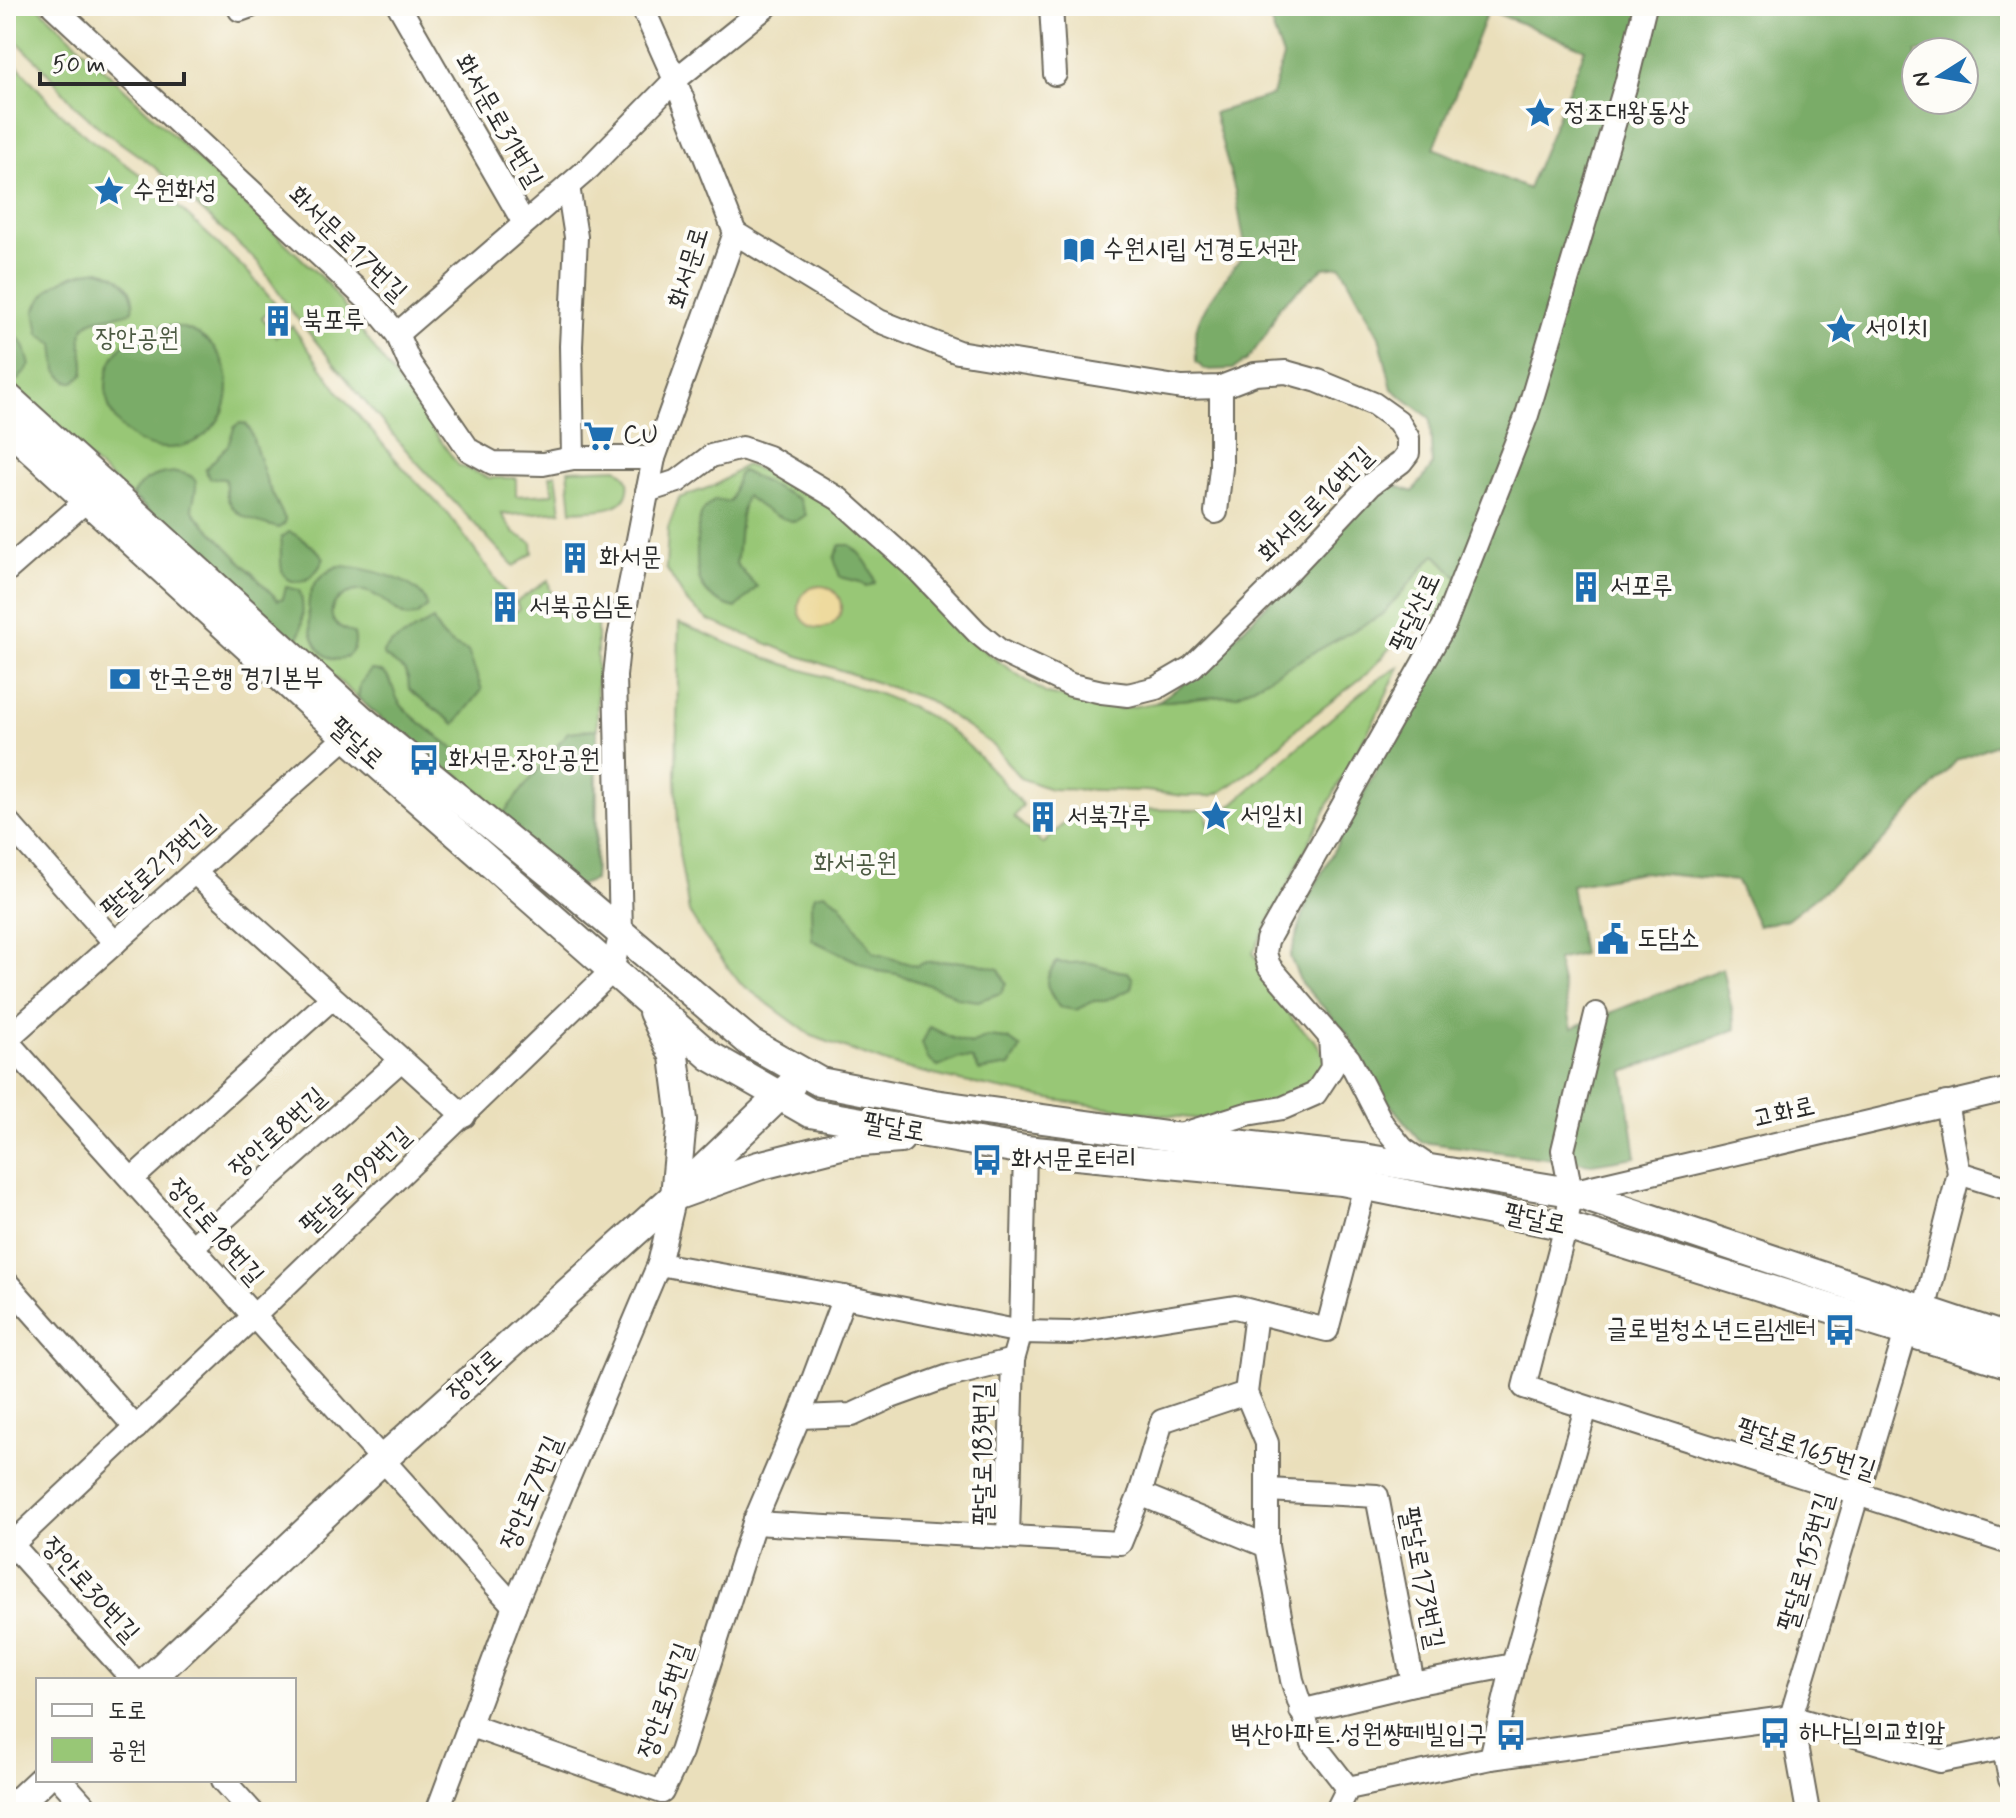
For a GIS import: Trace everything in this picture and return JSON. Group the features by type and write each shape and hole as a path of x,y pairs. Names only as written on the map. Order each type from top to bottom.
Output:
{"main road":[{"name":"팔달로","path":"6,396 361,719 751,1043 801,1073 820,1082 934,1104 1174,1137 1369,1159 1571,1192 1915,1322 2010,1364"},
{"name":"팔달로","path":"6,426 347,736 710,1056 810,1113 1025,1150 1342,1181 1566,1226 1915,1322 2010,1339"},
{"path":"650,1003 674,1056 682,1120 675,1196 758,1166 849,1143 937,1135"},
{"name":"장안로","path":"151,1678 383,1459 675,1196 781,1096 801,1073"},
{"path":"8,1812 40,1782"}],"street":[{"name":"화서문로17번길","path":"53,6 372,304 397,334 410,364 469,450 493,463 507,465 543,464 573,458 654,458"},
{"path":"238,6 240,10 251,6"},
{"name":"화서문로31번길","path":"399,6 524,223"},
{"name":"화서문로","path":"612,971 621,932 615,676 619,638 654,458 735,233 675,80 642,6"},
{"name":"화서문로31번길","path":"397,334 568,186 675,80 767,6"},
{"path":"1051,6 1055,74"},
{"name":"팔달산로","path":"1433,1169 1403,1149 1383,1125 1349,1059 1269,966 1265,953 1267,940 1444,626 1527,415 1626,84 1645,6"},
{"path":"568,186 576,237 571,346 573,458"},
{"name":"화서문로16번길","path":"647,491 678,481 711,456 742,448 768,457 839,499 916,568 977,632 1000,651 1071,685 1128,695 1156,688 1192,667 1370,485 1408,453 1408,438 1398,421 1374,404 1318,381 1286,372 1241,378 1221,387 1182,388 958,352 879,321 735,233"},
{"path":"1216,512 1221,468 1221,387"},
{"path":"6,571 87,500"},
{"name":"팔달로213번길","path":"6,1040 347,736"},
{"path":"6,820 115,943"},
{"path":"195,873 464,1116"},
{"name":"팔달로199번길","path":"8,1544 136,1428 612,971"},
{"path":"132,1179 332,998"},
{"name":"팔달로165번길","path":"1596,1014 1563,1150 1571,1192 1566,1226 1524,1387 2010,1543"},
{"path":"1174,1137 1247,1114 1283,1108 1315,1094 1332,1068 1330,1037"},
{"name":"장안로18번길","path":"6,1040 514,1606"},
{"name":"장안로8번길","path":"192,1247 401,1060"},
{"name":"고화로","path":"1571,1192 2010,1089"},
{"path":"1946,1103 1959,1173 2010,1189"},
{"name":"팔달로183번길","path":"1025,1150 1021,1332 1013,1360 1008,1536 1120,1543 1140,1494"},
{"name":"팔달로153번길","path":"1808,1812 1791,1717 1856,1495 1915,1322 1959,1173"},
{"path":"659,1264 1021,1332 1071,1333 1235,1307 1327,1330 1365,1186"},
{"name":"장안로7번길","path":"437,1812 514,1606 659,1264 675,1196"},
{"path":"6,1282 136,1428"},
{"name":"장안로5번길","path":"468,1725 662,1792 681,1752 754,1523 799,1417 844,1297"},
{"path":"1256,1313 1246,1393 1267,1443 1267,1546 1292,1680 1313,1743 1348,1788"},
{"name":"팔달로183번길","path":"799,1417 852,1415 949,1376 1013,1360"},
{"path":"1246,1393 1162,1421 1140,1494 1267,1546"},
{"path":"1491,1758 1513,1665 1586,1408"},
{"name":"팔달로173번길","path":"1268,1490 1377,1496 1413,1684"},
{"path":"754,1523 1008,1536"},
{"name":"장안로30번길","path":"8,1544 131,1678"},
{"path":"1301,1711 1413,1684 1513,1665"},
{"path":"1348,1788 1491,1758 1791,1717 1940,1761 2007,1748 2010,1779"},
{"path":"63,1782 90,1812"},
{"path":"225,1782 252,1812"},
{"path":"1336,1812 1348,1788"}],"green space":[{"path":"6,6 38,6 328,284 458,465 489,478 516,478 516,496 553,494 550,476 556,474 561,511 501,513 514,533 532,543 533,553 514,566 366,403 291,311 258,262 152,165 76,107 39,63 6,31"},
{"path":"1265,6 2010,6 2010,738 1957,760 1869,856 1787,919 1758,926 1737,881 1641,872 1571,885 1582,954 1557,960 1572,1028 1723,968 1736,1029 1624,1072 1636,1157 1592,1164 1421,1142 1380,1092 1347,1033 1301,983 1290,957 1308,899 1444,642 1466,586 1435,554 1383,614 1237,695 1157,702 1200,673 1386,482 1413,492 1432,466 1430,418 1392,389 1379,336 1341,266 1323,268 1279,307 1266,335 1247,360 1233,369 1205,370 1196,362 1197,326 1215,292 1246,251 1235,191 1214,113 1272,95 1283,57","holes":["1488,10 1585,49 1528,189 1434,148"]},
{"name":"장안공원","path":"6,53 60,113 87,137 155,185 248,272 276,305 262,318 276,337 292,326 340,394 404,469 449,515 505,592 489,605 501,622 519,609 516,602 548,580 553,598 570,616 597,616 597,830 594,880 477,804 6,385"},
{"path":"99,270 125,283 132,295 133,310 88,323 81,338 83,375 74,382 68,382 57,371 54,344 39,334 35,311 53,287 69,277"},
{"path":"6,324 24,345 30,365 18,380 6,380"},
{"path":"167,326 190,330 210,344 224,364 228,387 224,410 210,430 190,444 167,448 144,444 124,430 110,410 106,387 110,364 124,344 144,330"},
{"path":"246,424 250,430 268,485 285,519 279,528 239,514 229,501 225,479 210,478 205,470 228,445 235,426"},
{"path":"745,465 794,482 842,511 898,563 961,634 1047,694 1120,709 1166,701 1237,695 1383,614 1435,554 1466,586 1457,611 1401,635 1369,672 1301,725 1252,770 1221,792 1210,796 1184,796 1146,791 1050,789 1020,778 993,745 928,700 796,655 708,620 687,602 666,568 668,528 679,498 716,485"},
{"path":"617,468 628,483 621,503 606,508 572,511 568,470"},
{"path":"742,471 799,499 806,515 795,522 787,520 746,496 736,564 757,587 736,608 716,600 704,588 699,577 697,537 703,511 715,500 730,502"},
{"path":"177,472 195,480 192,508 195,514 278,600 283,598 286,587 299,590 302,617 296,643 132,496 151,478"},
{"path":"289,532 308,543 324,558 315,572 296,582 284,575 282,570 281,538"},
{"path":"840,545 850,545 859,553 875,583 866,587 860,582 840,577 834,558"},
{"path":"338,566 376,572 404,582 424,597 427,607 416,616 407,617 370,593 358,591 346,594 333,607 333,620 354,634 354,647 342,659 330,658 314,640 309,622 309,603 315,584"},
{"path":"433,620 447,640 468,651 482,690 455,724 416,695 409,688 404,670 383,655 392,643"},
{"name":"화서공원","path":"679,623 760,656 886,697 941,724 974,751 1023,805 1014,817 1043,844 1078,809 1206,810 1209,826 1224,826 1227,809 1352,700 1399,667 1253,953 1293,1020 1316,1042 1330,1067 1325,1086 1210,1120 1055,1100 955,1080 889,1064 812,1036 740,983 689,912 679,853 676,777"},
{"path":"371,670 385,674 402,706 462,755 451,769 484,795 477,804 358,698 360,684"},
{"path":"597,729 594,880 577,886 498,820 568,732"},
{"path":"825,893 840,903 874,953 916,966 926,962 952,961 999,969 1006,983 1001,993 978,1001 957,998 949,992 897,974 877,971 812,940 811,907 815,895"},
{"path":"1057,962 1090,963 1128,972 1133,979 1131,989 1076,1010 1059,1007 1047,984"},
{"path":"930,1027 971,1044 987,1037 1008,1039 1021,1048 1010,1066 979,1071 972,1059 959,1058 938,1067 928,1059 922,1043"}],"sand":[{"path":"820,586 835,592 841,607 835,622 820,628 805,622 799,607 805,592"}],"place":[{"name":"정조대왕동상","path":"1540,113"},
{"name":"수원화성","path":"109,191"},
{"name":"수원시립 선경도서관","path":"1079,250"},
{"name":"북포루","path":"278,321"},
{"name":"서이치","path":"1841,329"},
{"name":"CU","path":"599,436"},
{"name":"화서문","path":"575,558"},
{"name":"서포루","path":"1586,587"},
{"name":"서북공심돈","path":"505,607"},
{"name":"한국은행 경기본부","path":"125,679"},
{"name":"화서문.장안공원","path":"424,760"},
{"name":"서일치","path":"1216,816"},
{"name":"서북각루","path":"1043,817"},
{"name":"도담소","path":"1613,939"},
{"name":"화서문로터리","path":"987,1160"},
{"name":"글로벌청소년드림센터","path":"1840,1330"},
{"name":"하나님의교회앞","path":"1775,1733"},
{"name":"벽산아파트.성원썅떼빌입구","path":"1511,1735"}]}
